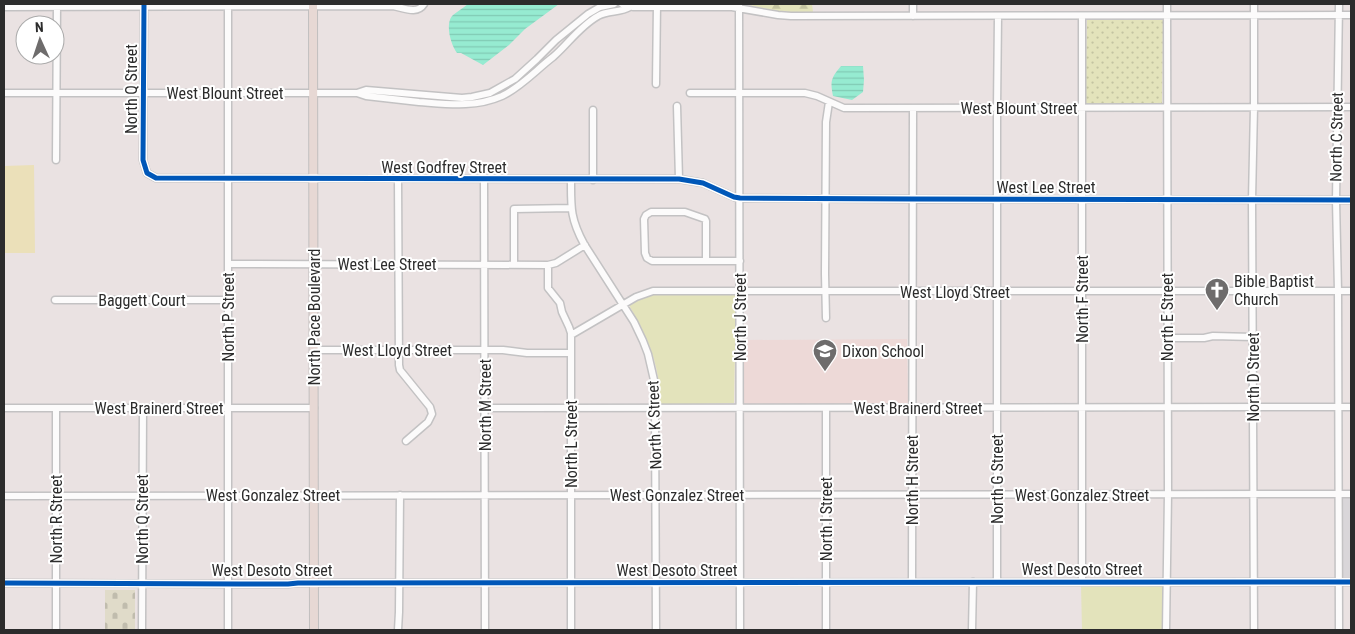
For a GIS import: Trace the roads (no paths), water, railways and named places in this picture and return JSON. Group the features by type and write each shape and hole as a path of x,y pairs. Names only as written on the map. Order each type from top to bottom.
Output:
{"main road":[{"name":"North Pace Boulevard","path":"313,5 314,630"}],"street":[{"path":"4,7 313,5 392,6 414,11 422,8 424,4"},
{"name":"West Blount Street","path":"4,93 357,93 366,96 435,100 466,105 484,102 503,95 556,40 588,14 600,7 614,4"},
{"path":"622,4 630,7 657,5 739,6 791,16 1351,16"},
{"path":"913,4 913,16"},
{"name":"North E Street","path":"1166,630 1168,494 1167,4"},
{"name":"North D Street","path":"1254,4 1252,200 1254,291 1254,630"},
{"name":"North C Street","path":"1339,4 1336,107 1339,630"},
{"name":"North Q Street","path":"144,5 143,160 147,173"},
{"name":"North P Street","path":"228,5 228,630"},
{"path":"656,84 657,5"},
{"path":"56,160 58,93 57,6"},
{"name":"North J Street","path":"739,6 740,630"},
{"name":"West Blount Street","path":"517,82 556,54 590,22 606,12 621,11 630,7"},
{"name":"North G Street","path":"997,582 998,16"},
{"name":"North F Street","path":"1082,16 1082,582"},
{"name":"West Blount Street","path":"690,93 805,93 817,96 844,108 1351,107"},
{"path":"826,318 826,122 829,102"},
{"path":"677,106 679,179"},
{"name":"North H Street","path":"912,108 912,582"},
{"path":"593,110 593,180"},
{"name":"West Godfrey Street","path":"147,173 152,177 161,179 679,179 703,183 740,198"},
{"path":"398,179 398,365 430,407 432,414 428,422 406,441"},
{"name":"North K Street","path":"571,179 572,218 585,245 638,331 648,354 654,380 656,630"},
{"name":"North M Street","path":"484,180 485,630"},
{"name":"West Lee Street","path":"740,198 1351,200"},
{"path":"514,265 514,209 571,208"},
{"path":"706,261 705,219 685,212 650,212 646,215 644,219 645,253 647,258 652,260 706,261 740,261"},
{"path":"548,265 556,263 585,245"},
{"name":"West Lee Street","path":"229,264 548,265"},
{"name":"North L Street","path":"548,265 548,288 560,303 569,327 570,336 570,630"},
{"name":"West Lloyd Street","path":"570,336 641,294 653,291 1351,291"},
{"name":"Baggett Court","path":"55,300 228,300"},
{"path":"1168,338 1253,337"},
{"name":"West Lloyd Street","path":"314,350 503,350 527,353 570,353"},
{"name":"West Brainerd Street","path":"485,408 1351,407"},
{"name":"West Brainerd Street","path":"4,408 314,408"},
{"name":"North R Street","path":"56,408 56,630"},
{"name":"North Q Street","path":"142,408 142,630"},
{"name":"North I Street","path":"826,408 826,630"},
{"name":"West Gonzalez Street","path":"4,496 1351,494"},
{"path":"398,630 400,495"},
{"path":"972,630 973,582"},
{"name":"West Desoto Street","path":"4,583 1351,582"}],"place":[{"name":"Bible Baptist Church","path":"1217,311"},
{"name":"Dixon School","path":"825,372"}]}
